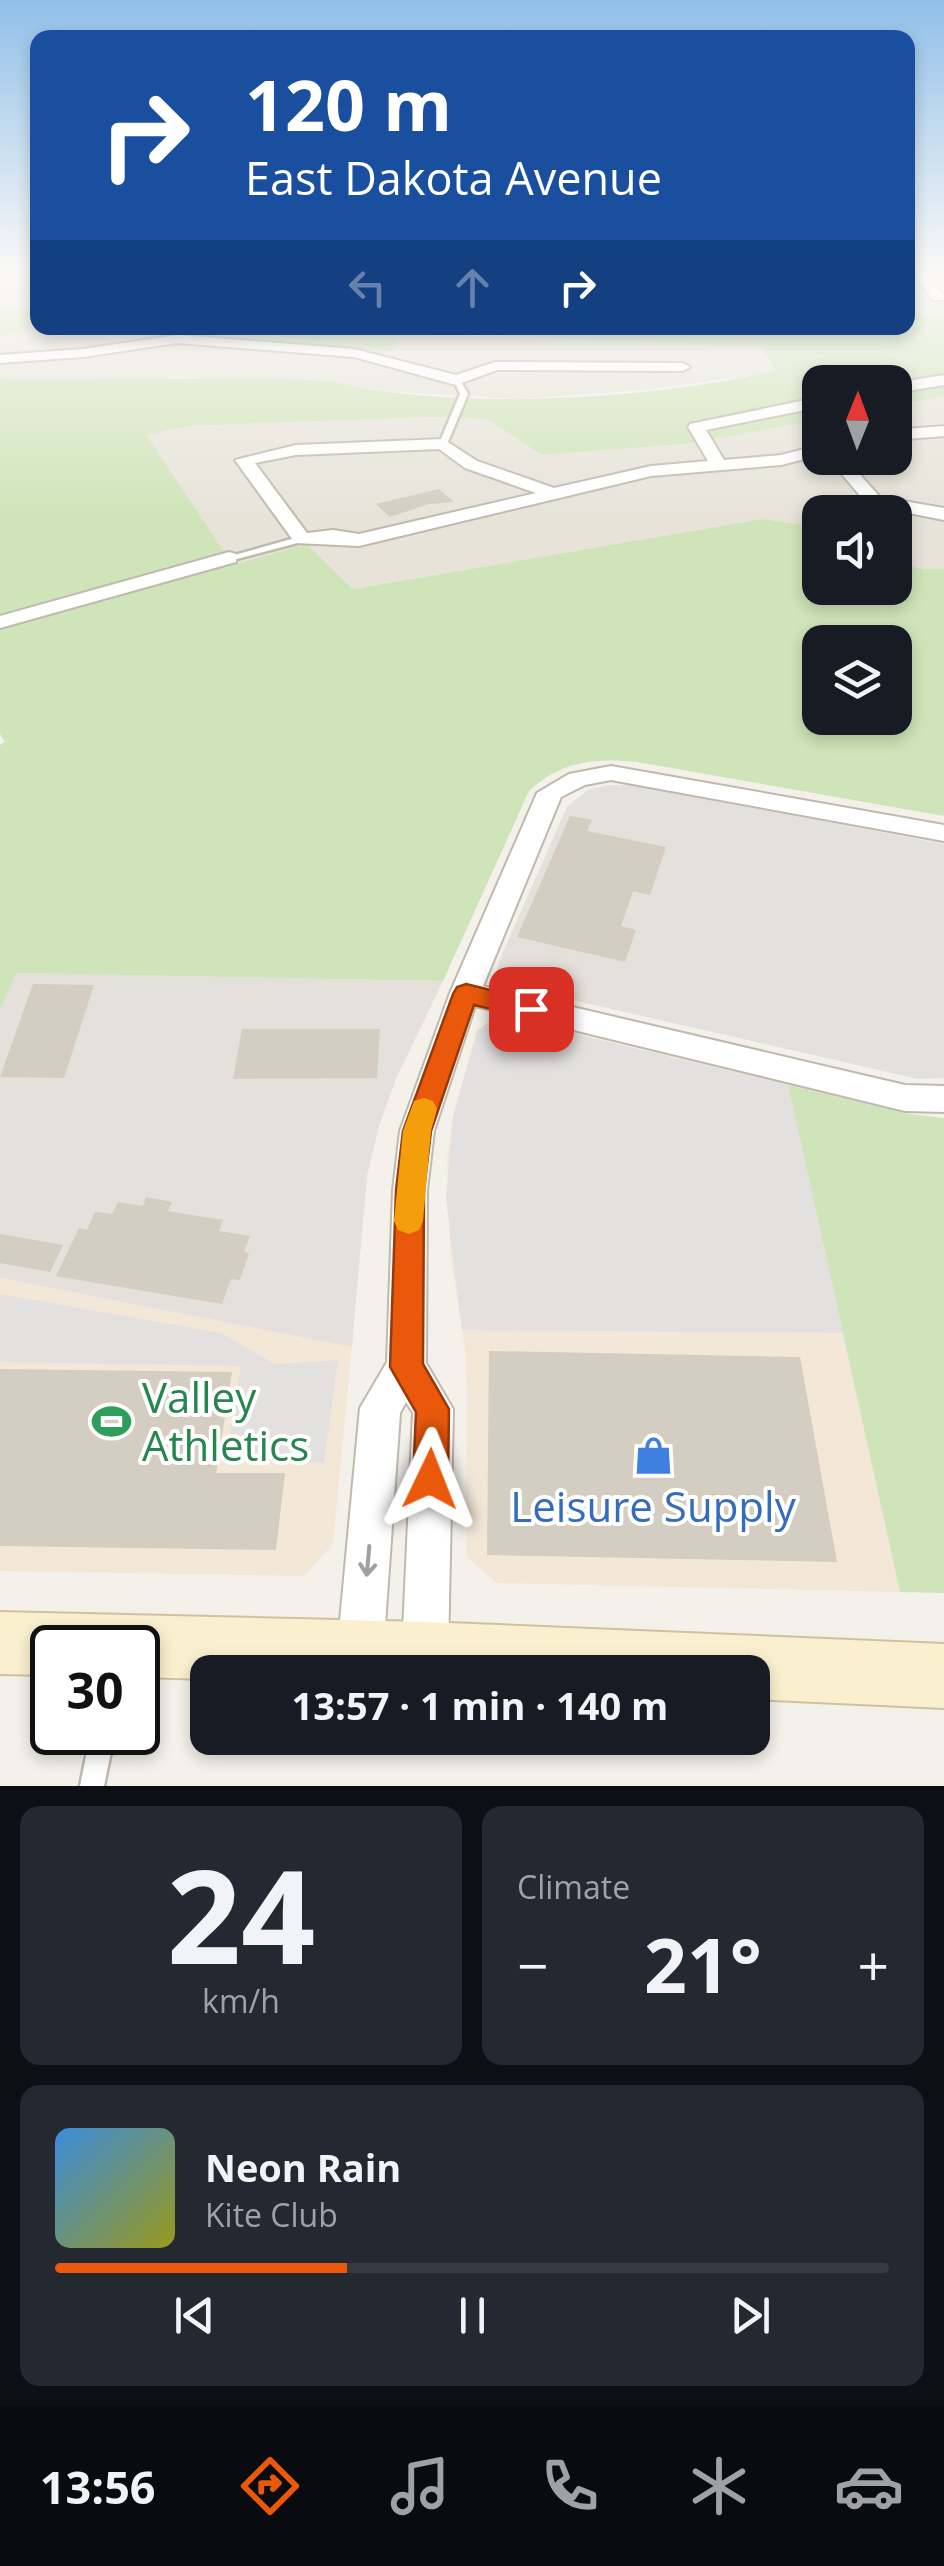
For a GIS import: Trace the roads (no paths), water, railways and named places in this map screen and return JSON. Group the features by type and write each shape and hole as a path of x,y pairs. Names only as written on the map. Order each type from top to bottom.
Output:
{"street":[{"path":"0,359 79,353"},
{"path":"356,353 403,362 460,387 494,366 683,367"},
{"path":"912,385 944,380"},
{"path":"912,391 944,404"},
{"path":"718,464 696,426 802,405"},
{"path":"912,434 944,431"},
{"path":"551,494 476,469 442,444 278,452 244,460 302,539 370,539 665,468 781,460 802,455"},
{"path":"851,475 874,501 944,514"},
{"path":"0,622 229,558"},
{"path":"360,1653 380,1408 406,1367 408,1220 417,1131 466,994 550,794 578,779 611,773 944,833"},
{"path":"466,994 905,1098 944,1099"},
{"path":"406,1367 432,1409 425,1654"},
{"path":"0,1643 30,1644"},
{"path":"160,1648 425,1654 944,1678"}],"lane":[{"path":"442,444 455,419 460,387"},
{"path":"229,558 302,539"},
{"path":"92,1786 98,1755"}],"place":[{"name":"Valley Athletics","path":"112,1422"},
{"name":"Leisure Supply","path":"653,1456"}]}
